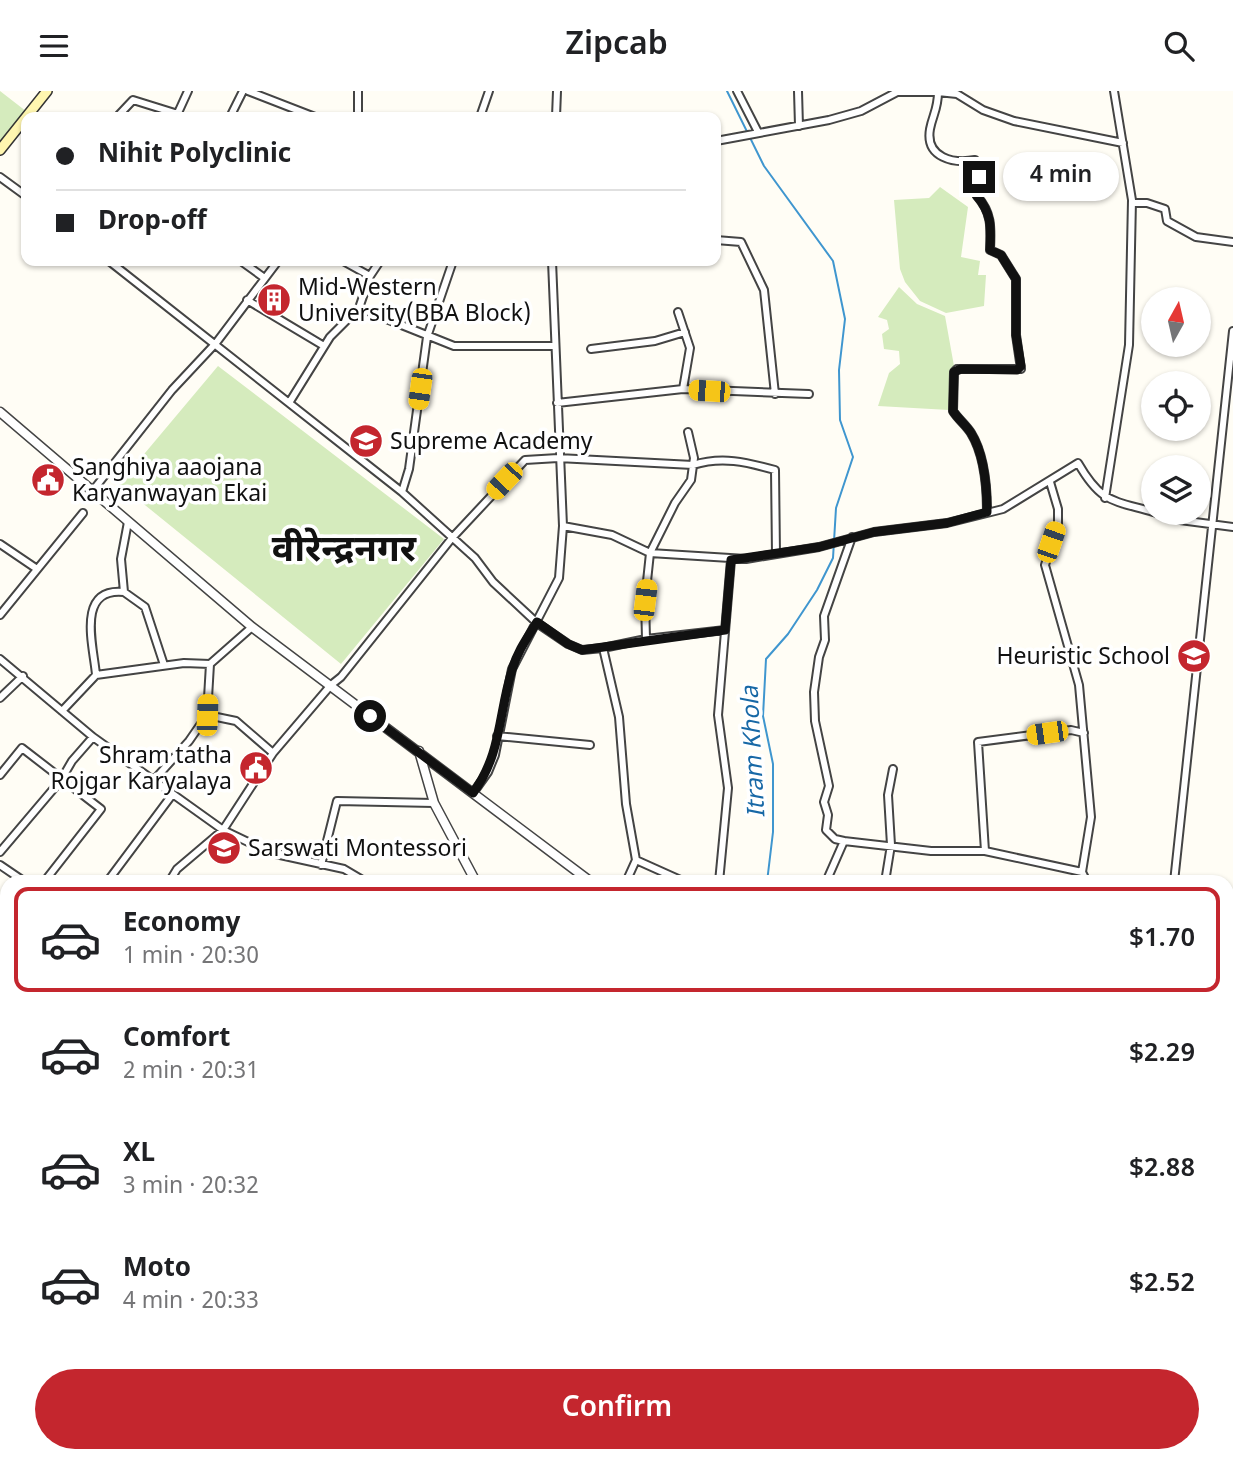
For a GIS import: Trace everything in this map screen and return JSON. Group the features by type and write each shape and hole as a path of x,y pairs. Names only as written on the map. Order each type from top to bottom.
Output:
{"main road":[{"path":"30,112 47,91"},
{"path":"0,150 21,124"}],"street":[{"path":"179,112 187,91"},
{"path":"233,112 246,91 302,112"},
{"path":"358,91 358,112"},
{"path":"482,112 489,91"},
{"path":"556,91 556,112"},
{"path":"737,91 758,132"},
{"path":"798,91 799,126"},
{"path":"1105,498 1129,345 1132,203 1114,91"},
{"path":"721,140 799,126 860,111 897,92 938,92 957,94 983,110 1014,121 1123,143"},
{"path":"938,92 938,111 932,123 930,139 938,156 956,164 975,160 979,177 976,195 988,208 991,224 990,250 1001,255 1016,279 1016,335 1021,369 957,369 954,372 953,411 972,435 978,450 987,490 987,512"},
{"path":"121,112 132,100 166,112"},
{"path":"0,177 21,192"},
{"path":"1132,203 1147,203 1165,209 1167,222 1196,237 1233,242"},
{"path":"721,240 741,242 764,290 775,394"},
{"path":"116,266 402,492 537,622 568,644 582,650 725,630"},
{"path":"248,266 263,277"},
{"path":"94,489 172,390 216,343 273,266"},
{"path":"353,266 370,276"},
{"path":"289,403 324,346 343,321 359,308 370,276 377,266"},
{"path":"402,492 409,468 427,337 451,266"},
{"path":"473,793 488,772 512,669 559,578 563,526 553,346 552,266"},
{"path":"247,300 324,346"},
{"path":"359,308 454,346 553,346"},
{"path":"678,312 690,348 683,389"},
{"path":"1175,875 1233,331"},
{"path":"591,349 656,341 685,332"},
{"path":"557,403 683,389 809,394"},
{"path":"0,412 94,489 128,522 252,627 582,875"},
{"path":"646,639 645,600 650,553 675,503 691,480 693,465 688,432"},
{"path":"173,875 223,830 273,753 331,685 341,677 452,538 525,460 558,458 693,465 714,459 740,461 775,470 776,554"},
{"path":"563,526 612,535 650,553 731,560 819,547 852,537 947,523 1003,509 1078,463 1093,489 1105,498 1141,508"},
{"path":"1050,482 1058,509 1058,524 1045,565 1079,685 1084,733 1091,817 1084,875"},
{"path":"0,615 83,513"},
{"path":"124,592 121,559 128,522"},
{"path":"1213,524 1233,527"},
{"path":"852,537 824,616 825,640 819,657 814,692 815,721 829,786 824,802 828,814 826,830 835,839 844,841 930,851 985,852 1082,872"},
{"path":"0,544 37,569"},
{"path":"720,875 728,788 718,715 731,560"},
{"path":"96,675 88,626 91,611 99,600 114,591 124,592 145,607 164,665"},
{"path":"62,711 96,675 164,665 210,663 252,627"},
{"path":"603,648 619,717 626,804 636,860 629,875"},
{"path":"0,659 93,737 223,830 271,853 344,869 354,875"},
{"path":"154,780 207,715 210,663"},
{"path":"0,698 23,677"},
{"path":"207,715 236,721 273,753"},
{"path":"985,852 978,742 1071,730 1084,733"},
{"path":"497,736 590,744"},
{"path":"0,852 61,780 72,761 93,737"},
{"path":"0,775 22,748 101,809 49,875"},
{"path":"419,751 434,803 472,875"},
{"path":"887,875 891,845 888,795 893,769"},
{"path":"112,875 172,795"},
{"path":"321,865 338,801 434,803"},
{"path":"830,875 844,841"},
{"path":"636,860 669,875"},
{"path":"0,865 15,875"}],"green space":[{"path":"0,91 27,112 21,112 21,127 0,151"},
{"path":"940,187 968,207 961,257 980,261 978,275 986,275 984,306 946,313 920,301 905,282 900,269 894,200 929,198"},
{"path":"899,287 917,304 945,316 954,366 949,410 878,406 889,373 900,364 899,351 884,349 882,334 889,329 887,320 878,317"},
{"path":"218,366 444,539 341,664 119,484"}],"waterway":[{"name":"Itram Khola","path":"727,91 764,166 833,261 845,319 839,370 840,420 853,457 836,508 833,558 817,590 788,634 766,659 763,716 773,764 773,832 768,875"}],"place":[{"name":"Mid-Western University(BBA Block)","path":"274,300"},
{"name":"Supreme Academy","path":"366,441"},
{"name":"Sanghiya aaojana Karyanwayan Ekai","path":"48,480"},
{"name":"Heuristic School","path":"1194,656"},
{"name":"Shram tatha Rojgar Karyalaya","path":"256,768"},
{"name":"Sarswati Montessori","path":"224,848"}],"district":[{"name":"वीरेन्द्रनगर","path":"344,548"}],"route":[{"path":"370,716 473,793 488,772 495,755 512,669 537,622 568,644 582,650 725,630 731,560 819,547 874,532 947,523 987,512 987,490 978,450 972,435 953,411 954,372 957,369 1019,370 1021,366 1016,335 1016,279 1001,255 990,250 991,224 988,208 976,195 979,177"}]}
